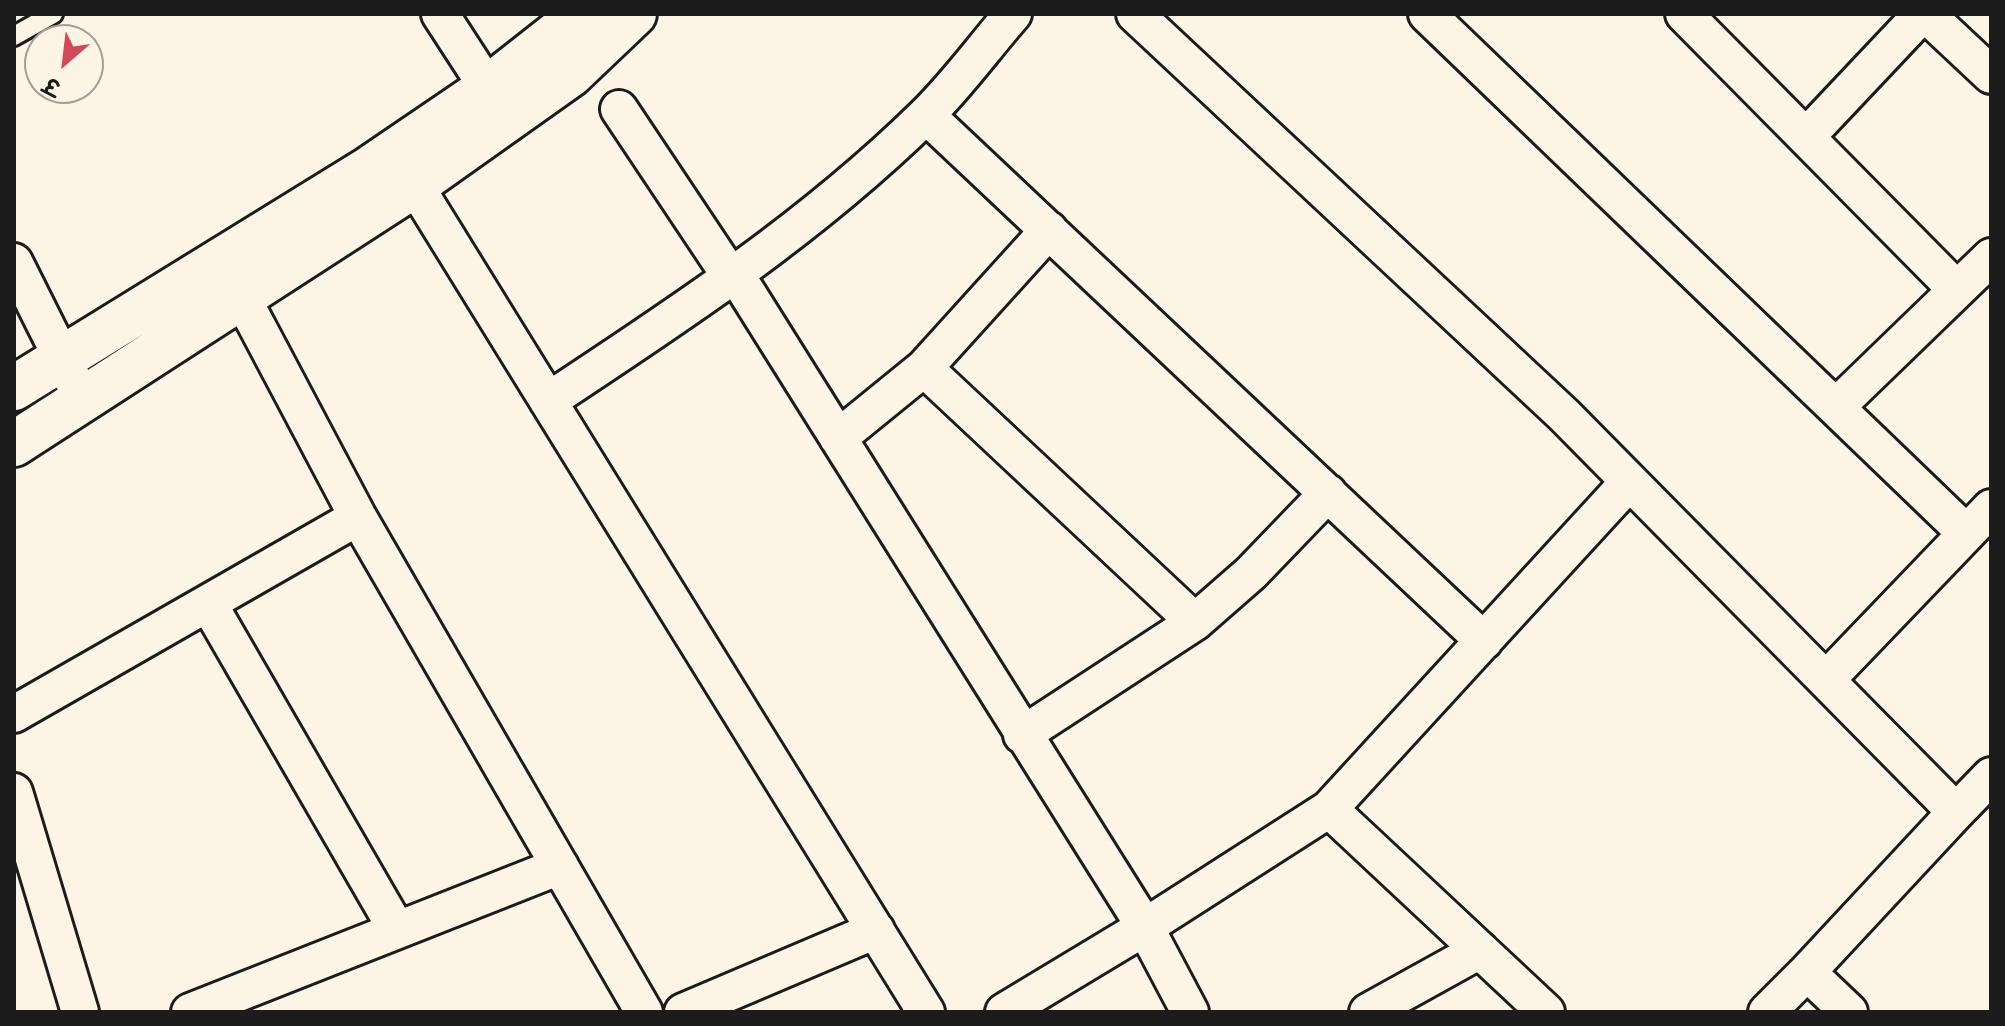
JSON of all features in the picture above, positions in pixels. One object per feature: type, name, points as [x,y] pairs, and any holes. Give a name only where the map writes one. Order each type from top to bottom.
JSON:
[{"type":"street","points":[[440,14],[488,88]]},
{"type":"street","points":[[14,444],[241,296],[405,168],[488,88],[582,14]]},
{"type":"street","points":[[14,388],[571,74],[634,14]]},
{"type":"street","points":[[548,401],[779,243],[926,115],[1013,14]]},
{"type":"street","points":[[1135,14],[1564,415],[1956,812]]},
{"type":"street","points":[[1427,14],[1836,407],[1979,520],[1826,680]]},
{"type":"street","points":[[1684,14],[1957,290]]},
{"type":"street","points":[[1806,137],[1924,14],[1991,75]]},
{"type":"street","points":[[619,109],[727,271],[736,275],[1145,927],[1190,1012]]},
{"type":"street","points":[[926,115],[1484,641]]},
{"type":"street","points":[[405,168],[926,1012]]},
{"type":"street","points":[[838,438],[924,368],[1049,230]]},
{"type":"street","points":[[1836,407],[1991,257]]},
{"type":"street","points":[[14,262],[66,359],[82,401]]},
{"type":"street","points":[[241,296],[358,517],[644,1012]]},
{"type":"street","points":[[924,368],[1195,622]]},
{"type":"street","points":[[1004,1012],[1145,927],[1329,809],[1629,482]]},
{"type":"street","points":[[1022,735],[1195,622],[1251,573],[1328,493]]},
{"type":"street","points":[[14,714],[358,517]]},
{"type":"street","points":[[208,603],[397,930]]},
{"type":"street","points":[[1767,1012],[1991,776]]},
{"type":"street","points":[[14,792],[80,1012]]},
{"type":"street","points":[[1329,809],[1546,1012]]},
{"type":"street","points":[[190,1012],[560,866]]},
{"type":"street","points":[[683,1012],[876,930]]},
{"type":"street","points":[[1368,1012],[1480,950]]},
{"type":"street","points":[[1807,972],[1849,1012]]},
{"type":"lane","points":[[14,36],[53,14]]}]
